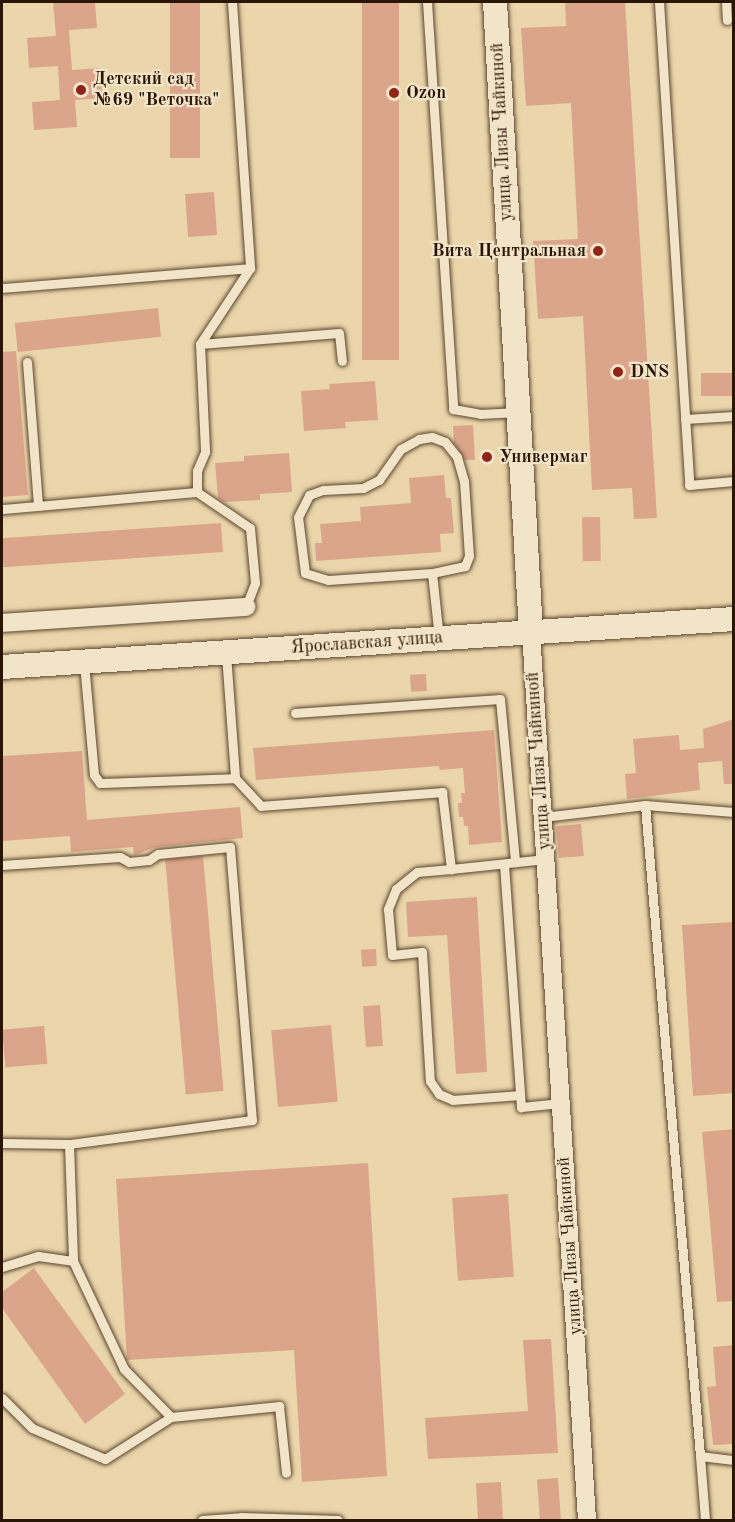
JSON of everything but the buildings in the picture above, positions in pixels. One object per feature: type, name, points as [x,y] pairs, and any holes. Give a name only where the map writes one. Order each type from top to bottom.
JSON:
[{"type":"main road","name":"улица Лизы Чайкиной","points":[[495,2],[531,632]]},
{"type":"main road","name":"Ярославская улица","points":[[2,667],[734,619]]},
{"type":"street","points":[[2,624],[246,607]]},
{"type":"street","name":"улица Лизы Чайкиной","points":[[531,632],[586,1521]]},
{"type":"lane","points":[[197,492],[196,471],[205,452],[200,344],[250,268],[232,2]]},
{"type":"lane","points":[[427,2],[453,409],[480,414],[518,412]]},
{"type":"lane","points":[[658,2],[689,485],[734,481]]},
{"type":"lane","points":[[726,2],[727,20]]},
{"type":"lane","points":[[2,288],[250,268]]},
{"type":"lane","points":[[200,344],[339,333],[342,362]]},
{"type":"lane","points":[[27,362],[38,506]]},
{"type":"lane","points":[[685,419],[734,416]]},
{"type":"lane","points":[[432,437],[445,442],[457,458],[464,481],[469,556],[465,566],[456,570],[432,573],[314,579],[305,573],[301,562],[298,517],[302,505],[309,495],[323,490],[363,488],[379,480],[401,449],[419,439],[432,437]]},
{"type":"lane","points":[[2,509],[197,492],[250,528],[255,583],[246,607]]},
{"type":"lane","points":[[432,573],[439,638]]},
{"type":"lane","points":[[226,652],[235,778],[261,806],[442,792],[451,869]]},
{"type":"lane","points":[[84,662],[94,775],[100,783],[235,778]]},
{"type":"lane","points":[[295,713],[500,699],[515,862]]},
{"type":"lane","points":[[543,817],[645,805],[734,812]]},
{"type":"lane","points":[[645,805],[705,1521]]},
{"type":"lane","points":[[2,865],[120,857],[129,862],[158,854],[230,847],[252,1120],[69,1144],[2,1143]]},
{"type":"lane","points":[[520,1095],[453,1100],[439,1094],[430,1082],[422,952],[392,955],[388,909],[396,889],[417,872],[545,859]]},
{"type":"lane","points":[[504,864],[521,1107],[561,1103]]},
{"type":"lane","points":[[69,1144],[73,1261],[124,1369],[171,1417]]},
{"type":"lane","points":[[2,1267],[38,1256],[73,1261]]},
{"type":"lane","points":[[2,1398],[32,1428],[105,1459],[171,1417],[279,1406],[286,1473]]},
{"type":"lane","points":[[700,1456],[734,1460]]},
{"type":"lane","points":[[202,1521],[241,1517],[338,1521]]},
{"type":"place","name":"Детский сад №69 \"Веточка\"","points":[[81,90]]},
{"type":"place","name":"Ozon","points":[[394,93]]},
{"type":"place","name":"Вита Центральная","points":[[598,251]]},
{"type":"place","name":"DNS","points":[[618,372]]},
{"type":"place","name":"Универмаг","points":[[487,457]]}]
